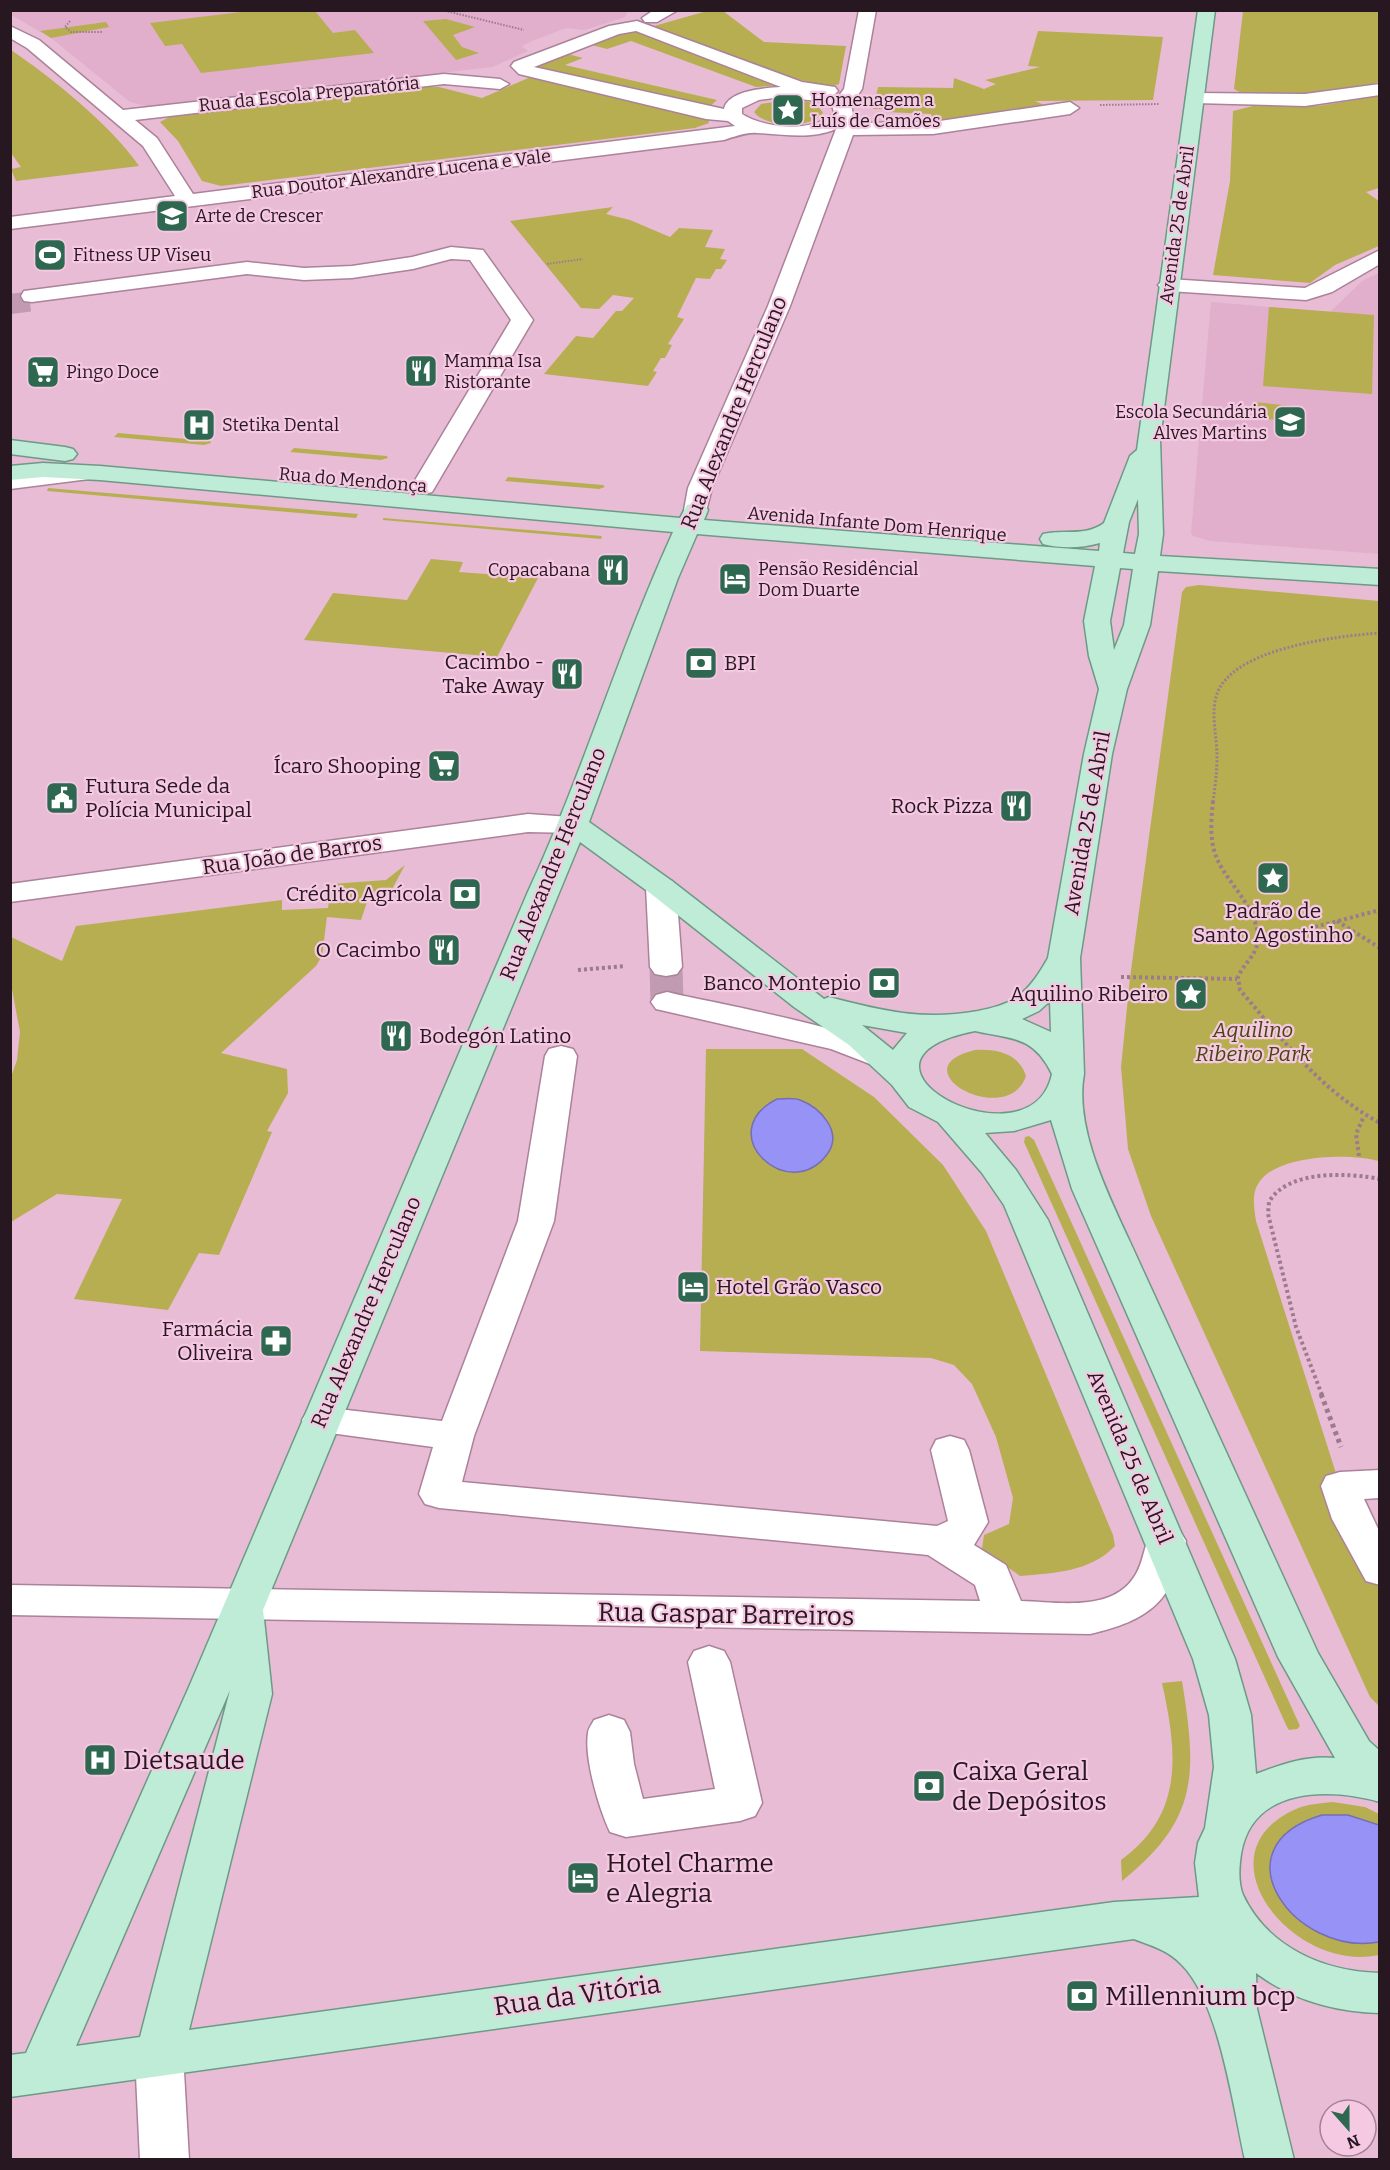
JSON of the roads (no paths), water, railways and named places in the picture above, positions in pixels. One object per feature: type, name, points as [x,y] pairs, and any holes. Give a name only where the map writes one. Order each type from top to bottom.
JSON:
[{"type":"main road","name":"Avenida 25 de Abril","points":[[1113,689],[1102,656],[1097,621],[1123,553],[1148,440],[1207,10]]},
{"type":"main road","name":"Avenida 25 de Abril","points":[[1148,440],[1123,553],[1137,625],[1113,689],[1098,754],[1064,958],[1068,1122],[1089,1189],[1299,1657],[1354,1753],[1380,1778]]},
{"type":"main road","name":"Rua do Mendonça","points":[[10,447],[423,487],[692,518]]},
{"type":"main road","points":[[10,473],[43,470],[100,473]]},
{"type":"main road","name":"Rua do Mendonça","points":[[100,473],[576,516],[692,518]]},
{"type":"main road","name":"Rua do Mendonça","points":[[576,516],[640,529],[662,544],[673,560]]},
{"type":"main road","name":"Avenida Infante Dom Henrique","points":[[692,518],[932,529],[1059,539],[1102,535],[1114,530],[1123,553],[858,540],[757,532],[692,518]]},
{"type":"main road","name":"Rua Alexandre Herculano","points":[[26,2074],[210,1687],[542,894],[574,824],[673,560],[692,518]]},
{"type":"main road","points":[[673,560],[718,539],[757,532]]},
{"type":"main road","points":[[1059,539],[1123,553],[1154,570],[1187,561],[1380,577]]},
{"type":"main road","points":[[1123,553],[1160,546],[1187,561]]},
{"type":"main road","points":[[574,824],[661,887],[805,1000],[860,1038],[894,1070]]},
{"type":"main road","name":"Avenida 25 de Abril","points":[[958,1025],[988,1023],[1012,1027],[1033,1034],[1057,1052],[1063,1059],[1066,1081],[1055,1102],[1040,1113],[1020,1119],[973,1121],[950,1116],[921,1100],[894,1070],[903,1063],[909,1049],[922,1036],[958,1025],[993,1018],[1021,1008],[1048,985],[1064,958]]},
{"type":"main road","points":[[805,1000],[861,1017],[921,1026],[958,1025]]},
{"type":"main road","name":"Avenida 25 de Abril","points":[[950,1116],[991,1160],[1017,1196],[1030,1220],[1214,1659],[1230,1714],[1236,1767],[1226,1825]]},
{"type":"main road","name":"Rua Alexandre Herculano","points":[[159,2054],[251,1694],[243,1606]]},
{"type":"main road","points":[[1380,1785],[1352,1777],[1313,1775],[1277,1783],[1246,1801],[1226,1825],[1216,1854],[1218,1886],[1230,1914],[1253,1946],[1284,1969],[1319,1985],[1358,1994],[1380,1993]]},
{"type":"main road","points":[[1230,1914],[1234,2009],[1270,2160]]},
{"type":"main road","name":"Rua da Vitória","points":[[26,2074],[1114,1921],[1230,1914]]},
{"type":"main road","name":"Rua da Vitória","points":[[1114,1921],[1153,1925],[1173,1933],[1194,1947],[1224,1985],[1245,2061]]},
{"type":"street","points":[[651,18],[670,10]]},
{"type":"street","name":"Rua Alexandre Herculano","points":[[692,518],[700,488],[779,306],[854,83],[868,10]]},
{"type":"street","points":[[843,118],[829,98],[637,26],[615,30],[520,66],[525,70],[695,110],[733,116],[755,127],[782,131],[812,130],[843,118],[933,128],[1070,108]]},
{"type":"street","points":[[10,31],[33,44],[158,151],[187,200]]},
{"type":"street","points":[[545,36],[575,44]]},
{"type":"street","name":"Rua da Escola Preparatória","points":[[119,116],[444,79],[500,84]]},
{"type":"street","points":[[733,116],[733,106],[757,95],[829,91],[854,83]]},
{"type":"street","points":[[1195,98],[1305,100],[1380,89]]},
{"type":"street","name":"Rua Doutor Alexandre Lucena e Vale","points":[[10,223],[724,134],[755,127]]},
{"type":"street","points":[[32,296],[247,268],[304,274],[352,272],[413,264],[451,253],[476,254],[522,320],[423,487]]},
{"type":"street","points":[[1169,285],[1306,294],[1319,291],[1356,267],[1380,256]]},
{"type":"street","name":"Rua do Mendonça","points":[[10,482],[100,473]]},
{"type":"street","name":"Rua João de Barros","points":[[10,893],[528,823],[574,824]]},
{"type":"street","points":[[661,887],[666,967]]},
{"type":"street","points":[[667,1002],[841,1042],[894,1070]]},
{"type":"street","points":[[561,1056],[536,1221],[455,1436],[439,1494],[937,1541],[959,1536],[968,1522],[950,1450]]},
{"type":"street","points":[[321,1420],[455,1436]]},
{"type":"street","points":[[1368,1485],[1340,1486],[1352,1519],[1380,1570]]},
{"type":"street","points":[[937,1541],[992,1576],[1006,1618]]},
{"type":"street","name":"Rua Gaspar Barreiros","points":[[10,1600],[243,1606],[1090,1618],[1117,1613],[1134,1602],[1152,1584],[1161,1566],[1166,1541]]},
{"type":"street","points":[[609,1731],[612,1764],[626,1819],[740,1803],[709,1662]]},
{"type":"street","points":[[159,2054],[165,2160]]},
{"type":"tunnel","points":[[10,304],[34,301]]},
{"type":"tunnel","points":[[666,967],[667,1002]]},
{"type":"place","name":"Homenagem a Luís de Camões","points":[[788,110]]},
{"type":"place","name":"Arte de Crescer","points":[[172,216]]},
{"type":"place","name":"Fitness UP Viseu","points":[[50,255]]},
{"type":"place","name":"Mamma Isa Ristorante","points":[[421,371]]},
{"type":"place","name":"Pingo Doce","points":[[43,372]]},
{"type":"place","name":"Escola Secundária Alves Martins","points":[[1290,422]]},
{"type":"place","name":"Stetika Dental","points":[[199,425]]},
{"type":"place","name":"Copacabana","points":[[613,570]]},
{"type":"place","name":"Pensão Residêncial Dom Duarte","points":[[735,579]]},
{"type":"place","name":"BPI","points":[[701,663]]},
{"type":"place","name":"Cacimbo - Take Away","points":[[567,674]]},
{"type":"place","name":"Ícaro Shooping","points":[[444,766]]},
{"type":"place","name":"Futura Sede da Polícia Municipal","points":[[62,798]]},
{"type":"place","name":"Rock Pizza","points":[[1016,806]]},
{"type":"place","name":"Padrão de Santo Agostinho","points":[[1273,878]]},
{"type":"place","name":"Crédito Agrícola","points":[[465,894]]},
{"type":"place","name":"O Cacimbo","points":[[444,950]]},
{"type":"place","name":"Banco Montepio","points":[[884,983]]},
{"type":"place","name":"Aquilino Ribeiro","points":[[1191,994]]},
{"type":"place","name":"Bodegón Latino","points":[[396,1036]]},
{"type":"place","name":"Hotel Grão Vasco","points":[[693,1287]]},
{"type":"place","name":"Farmácia Oliveira","points":[[276,1341]]},
{"type":"place","name":"Dietsaude","points":[[100,1760]]},
{"type":"place","name":"Caixa Geral de Depósitos","points":[[929,1786]]},
{"type":"place","name":"Hotel Charme e Alegria","points":[[583,1878]]},
{"type":"place","name":"Millennium bcp","points":[[1082,1996]]},
{"type":"park label","name":"Aquilino Ribeiro Park","points":[[1253,1042]]}]
